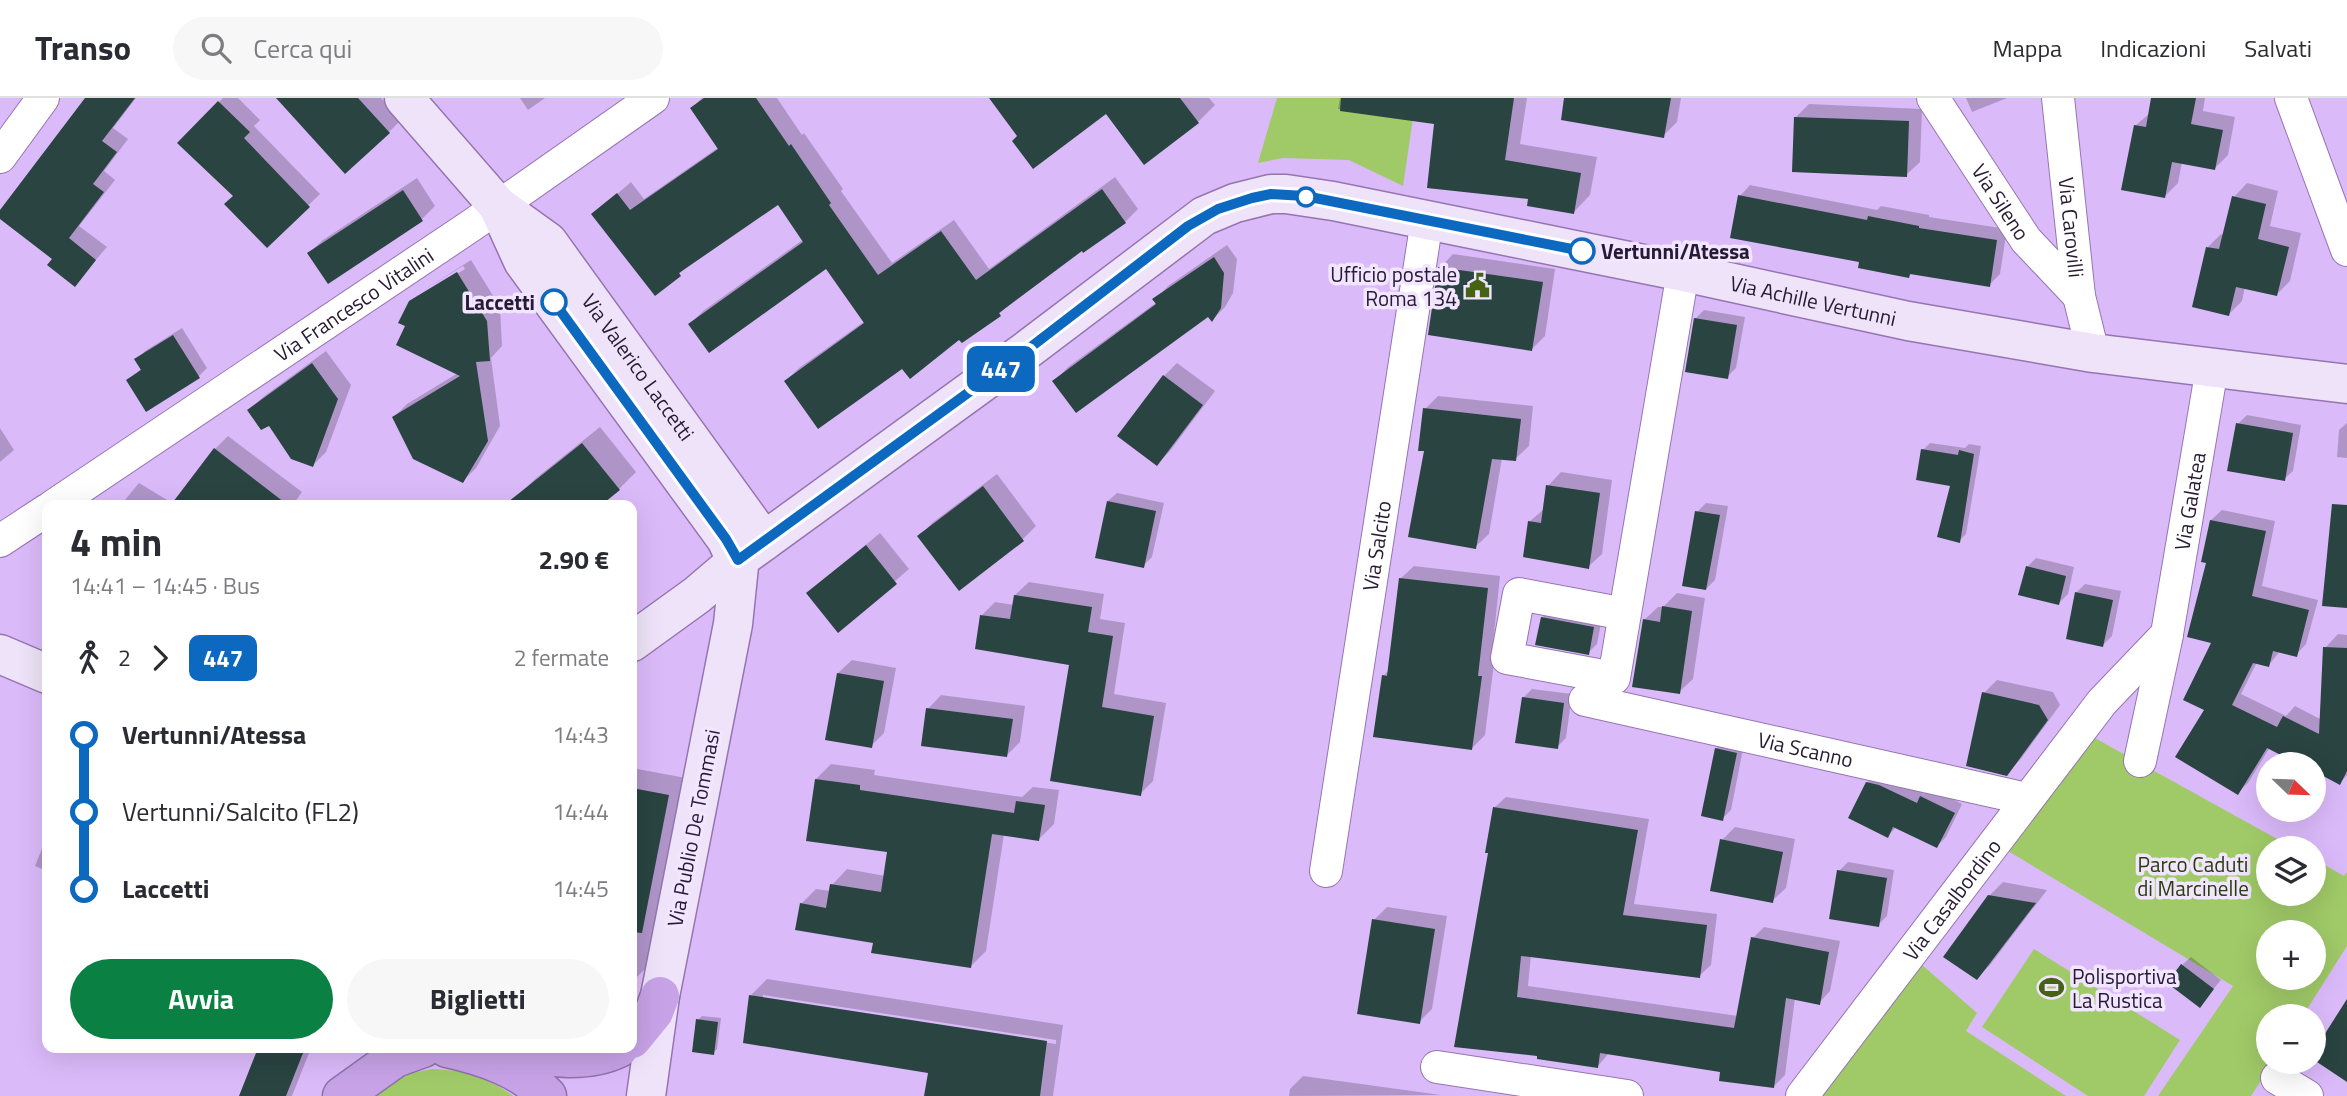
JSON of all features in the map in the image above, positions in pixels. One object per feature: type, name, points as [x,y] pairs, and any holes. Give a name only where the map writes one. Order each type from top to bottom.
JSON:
[{"type":"highway","points":[[637,1033],[654,1013],[660,996]]},
{"type":"highway","points":[[347,1093],[395,1058],[409,1053]]},
{"type":"highway","points":[[466,1053],[513,1070],[547,1096]]},
{"type":"highway","points":[[532,1053],[570,1058],[597,1057],[607,1053]]},
{"type":"street","points":[[0,157],[43,98]]},
{"type":"street","name":"Via Valerico Laccetti","points":[[404,98],[536,251],[751,550]]},
{"type":"street","name":"Via Francesco Vitalini","points":[[62,500],[498,206],[653,98]]},
{"type":"street","name":"Via Sileno","points":[[1933,98],[2026,240],[2079,296]]},
{"type":"street","name":"Via Carovilli","points":[[2058,98],[2079,296],[2093,354]]},
{"type":"street","points":[[2291,98],[2347,250]]},
{"type":"street","name":"Via Achille Vertunni","points":[[637,638],[697,595],[751,550],[1016,358],[1204,216],[1252,198],[1286,194],[1427,220],[1908,321],[2093,354],[2347,384]]},
{"type":"street","name":"Via Salcito","points":[[1326,872],[1427,220]]},
{"type":"street","points":[[1625,614],[1683,272]]},
{"type":"street","name":"Via Galatea","points":[[2140,761],[2167,634],[2212,368]]},
{"type":"street","points":[[0,541],[42,513]]},
{"type":"street","name":"Via Publio De Tommasi","points":[[646,1096],[660,996],[733,624],[738,582],[751,550]]},
{"type":"street","name":"Via Casalbordino","points":[[1802,1096],[2102,702],[2167,634]]},
{"type":"street","points":[[0,654],[42,672]]},
{"type":"street","name":"Via Scanno","points":[[1585,700],[2027,799]]},
{"type":"street","points":[[1437,1067],[1628,1096]]},
{"type":"street","points":[[2277,1078],[2307,1096]]},
{"type":"green space","points":[[1277,98],[1416,98],[1403,186],[1349,160],[1283,158],[1258,163]]},
{"type":"green space","name":"Parco Caduti di Marcinelle","points":[[2093,737],[2272,836],[2256,836],[2256,906],[2326,906],[2326,866],[2344,876],[2347,872],[2347,946],[2326,979],[2326,920],[2256,920],[2256,990],[2319,990],[2310,1004],[2256,1004],[2256,1074],[2265,1074],[2251,1096],[2158,1096],[2233,986],[2008,851]]},
{"type":"green space","name":"Polisportiva La Rustica","points":[[2034,949],[2180,1040],[2144,1096],[2088,1096],[1982,1027]]},
{"type":"green space","points":[[1921,964],[1977,1013],[1966,1031],[2066,1096],[1823,1096]]},
{"type":"green space","points":[[432,1069],[475,1076],[513,1096],[366,1096],[394,1077]]},
{"type":"building","points":[[85,98],[135,98],[102,141],[117,152],[93,184],[104,192],[69,238],[96,260],[75,287],[47,265],[52,259],[0,219],[0,210]]},
{"type":"building","points":[[276,98],[358,98],[390,133],[345,174]]},
{"type":"building","points":[[704,98],[756,98],[789,146],[791,144],[878,275],[941,231],[976,280],[1102,189],[1126,223],[1083,253],[1082,251],[999,313],[1001,316],[962,343],[959,340],[910,379],[902,369],[818,429],[784,381],[864,323],[826,269],[709,353],[688,324],[803,242],[778,205],[679,273],[681,276],[655,296],[591,214],[617,193],[630,210],[718,149],[690,108]]},
{"type":"building","points":[[989,98],[1180,98],[1199,123],[1144,165],[1106,114],[1033,169],[1012,141],[1017,136]]},
{"type":"building","points":[[1341,98],[1514,98],[1505,160],[1581,173],[1574,214],[1527,206],[1528,199],[1427,188],[1434,124],[1340,111]]},
{"type":"building","points":[[1564,98],[1671,98],[1664,138],[1561,120]]},
{"type":"building","points":[[2151,98],[2196,98],[2191,124],[2223,130],[2215,170],[2172,162],[2165,198],[2121,190],[2134,125],[2146,127]]},
{"type":"building","points":[[218,101],[250,132],[244,138],[310,207],[267,248],[224,204],[233,196],[177,143]]},
{"type":"building","points":[[1794,117],[1909,121],[1907,177],[1792,172]]},
{"type":"building","points":[[403,190],[423,221],[328,284],[307,253]]},
{"type":"building","points":[[1738,195],[1867,220],[1868,216],[1919,228],[1997,240],[1990,287],[1910,274],[1909,278],[1858,268],[1859,262],[1730,238]]},
{"type":"building","points":[[2232,196],[2266,204],[2258,239],[2289,247],[2277,296],[2236,287],[2229,316],[2192,307],[2206,247],[2219,249]]},
{"type":"building","points":[[1214,257],[1224,273],[1221,308],[1212,322],[1208,317],[1076,413],[1052,381],[1156,304],[1152,299]]},
{"type":"building","points":[[1438,267],[1543,282],[1532,351],[1428,335]]},
{"type":"building","points":[[457,272],[487,321],[490,361],[476,362],[488,441],[463,483],[413,459],[392,417],[460,376],[396,345],[405,326],[398,323],[409,301]]},
{"type":"building","points":[[1694,318],[1737,325],[1728,379],[1685,372]]},
{"type":"building","points":[[173,335],[200,378],[146,412],[126,380],[141,370],[134,359]]},
{"type":"building","points":[[312,363],[338,399],[313,467],[291,459],[269,426],[261,430],[247,410]]},
{"type":"building","points":[[1163,375],[1203,405],[1157,466],[1117,436]]},
{"type":"building","points":[[1423,408],[1521,419],[1516,461],[1492,459],[1476,549],[1408,537],[1424,451],[1418,451]]},
{"type":"building","points":[[2236,423],[2293,433],[2285,481],[2227,471]]},
{"type":"building","points":[[582,443],[620,490],[608,500],[511,500]]},
{"type":"building","points":[[214,448],[281,500],[175,500]]},
{"type":"building","points":[[1921,449],[1958,455],[1959,450],[1974,454],[1960,543],[1937,537],[1950,486],[1916,480]]},
{"type":"building","points":[[1546,485],[1600,493],[1589,569],[1523,557],[1528,521],[1541,523]]},
{"type":"building","points":[[983,486],[1024,541],[959,591],[917,536]]},
{"type":"building","points":[[1107,501],[1156,511],[1144,568],[1095,558]]},
{"type":"building","points":[[2332,504],[2347,505],[2347,608],[2322,606]]},
{"type":"building","points":[[1695,511],[1720,515],[1706,590],[1682,586]]},
{"type":"building","points":[[2210,520],[2266,531],[2252,596],[2309,610],[2297,657],[2273,651],[2269,667],[2253,663],[2232,705],[2277,727],[2283,716],[2319,734],[2323,647],[2347,648],[2347,771],[2340,785],[2326,777],[2326,752],[2275,752],[2267,748],[2265,752],[2256,752],[2256,766],[2238,795],[2175,757],[2204,710],[2183,700],[2211,643],[2187,637],[2206,563],[2201,562]]},
{"type":"building","points":[[866,545],[897,584],[838,633],[806,593]]},
{"type":"building","points":[[2026,566],[2066,576],[2059,605],[2018,595]]},
{"type":"building","points":[[1399,578],[1488,588],[1478,676],[1482,676],[1472,750],[1373,737],[1382,675],[1387,676]]},
{"type":"building","points":[[2075,592],[2113,600],[2103,647],[2066,639]]},
{"type":"building","points":[[1014,595],[1092,607],[1088,632],[1113,636],[1102,707],[1154,716],[1141,796],[1050,781],[1069,665],[975,649],[980,615],[1010,619]]},
{"type":"building","points":[[1662,606],[1692,611],[1680,694],[1632,687],[1643,619],[1660,622]]},
{"type":"building","points":[[1541,617],[1594,627],[1589,655],[1535,645]]},
{"type":"building","points":[[837,673],[884,681],[872,748],[825,740]]},
{"type":"building","points":[[1982,692],[2039,705],[2048,720],[2007,776],[1966,766]]},
{"type":"building","points":[[1522,697],[1564,703],[1558,749],[1515,743]]},
{"type":"building","points":[[926,708],[1013,719],[1007,757],[921,746]]},
{"type":"building","points":[[1715,748],[1737,753],[1723,821],[1701,816]]},
{"type":"building","points":[[815,779],[860,785],[860,790],[1014,813],[1016,801],[1045,805],[1039,841],[992,834],[971,968],[871,953],[873,943],[795,930],[800,903],[826,908],[830,884],[881,892],[887,852],[806,841]]},
{"type":"building","points":[[1866,782],[1879,785],[1917,803],[1920,796],[1955,813],[1937,848],[1893,827],[1888,838],[1848,818]]},
{"type":"building","points":[[637,789],[669,795],[642,933],[637,932]]},
{"type":"building","points":[[1493,807],[1638,830],[1623,915],[1707,925],[1700,978],[1521,956],[1517,997],[1734,1028],[1751,937],[1829,952],[1820,1005],[1786,998],[1774,1088],[1719,1081],[1720,1072],[1600,1053],[1598,1068],[1537,1059],[1537,1056],[1454,1047],[1488,853],[1485,853]]},
{"type":"building","points":[[1720,839],[1783,852],[1773,903],[1710,891]]},
{"type":"building","points":[[1837,870],[1887,878],[1879,927],[1829,919]]},
{"type":"building","points":[[1988,895],[2036,903],[1977,980],[1943,957]]},
{"type":"building","points":[[1372,919],[1435,929],[1420,1024],[1357,1014]]},
{"type":"building","points":[[2181,964],[2214,989],[2200,1008],[2167,983]]},
{"type":"building","points":[[749,995],[1047,1041],[1040,1096],[924,1096],[928,1073],[743,1043]]},
{"type":"building","points":[[2347,999],[2347,1082],[2326,1068],[2326,1032]]},
{"type":"building","points":[[696,1019],[718,1022],[714,1055],[692,1052]]},
{"type":"building","points":[[256,1053],[303,1053],[286,1096],[239,1096]]},
{"type":"bus line","name":"447","points":[[554,302],[726,539],[738,560],[1027,350],[1188,226],[1218,209],[1271,194],[1305,196],[1582,251]]},
{"type":"place","name":"Vertunni/Atessa","points":[[1582,251]]},
{"type":"place","name":"Ufficio postale Roma 134","points":[[1477,286]]},
{"type":"place","name":"Laccetti","points":[[554,302]]},
{"type":"place","name":"Polisportiva La Rustica","points":[[2052,988]]}]
